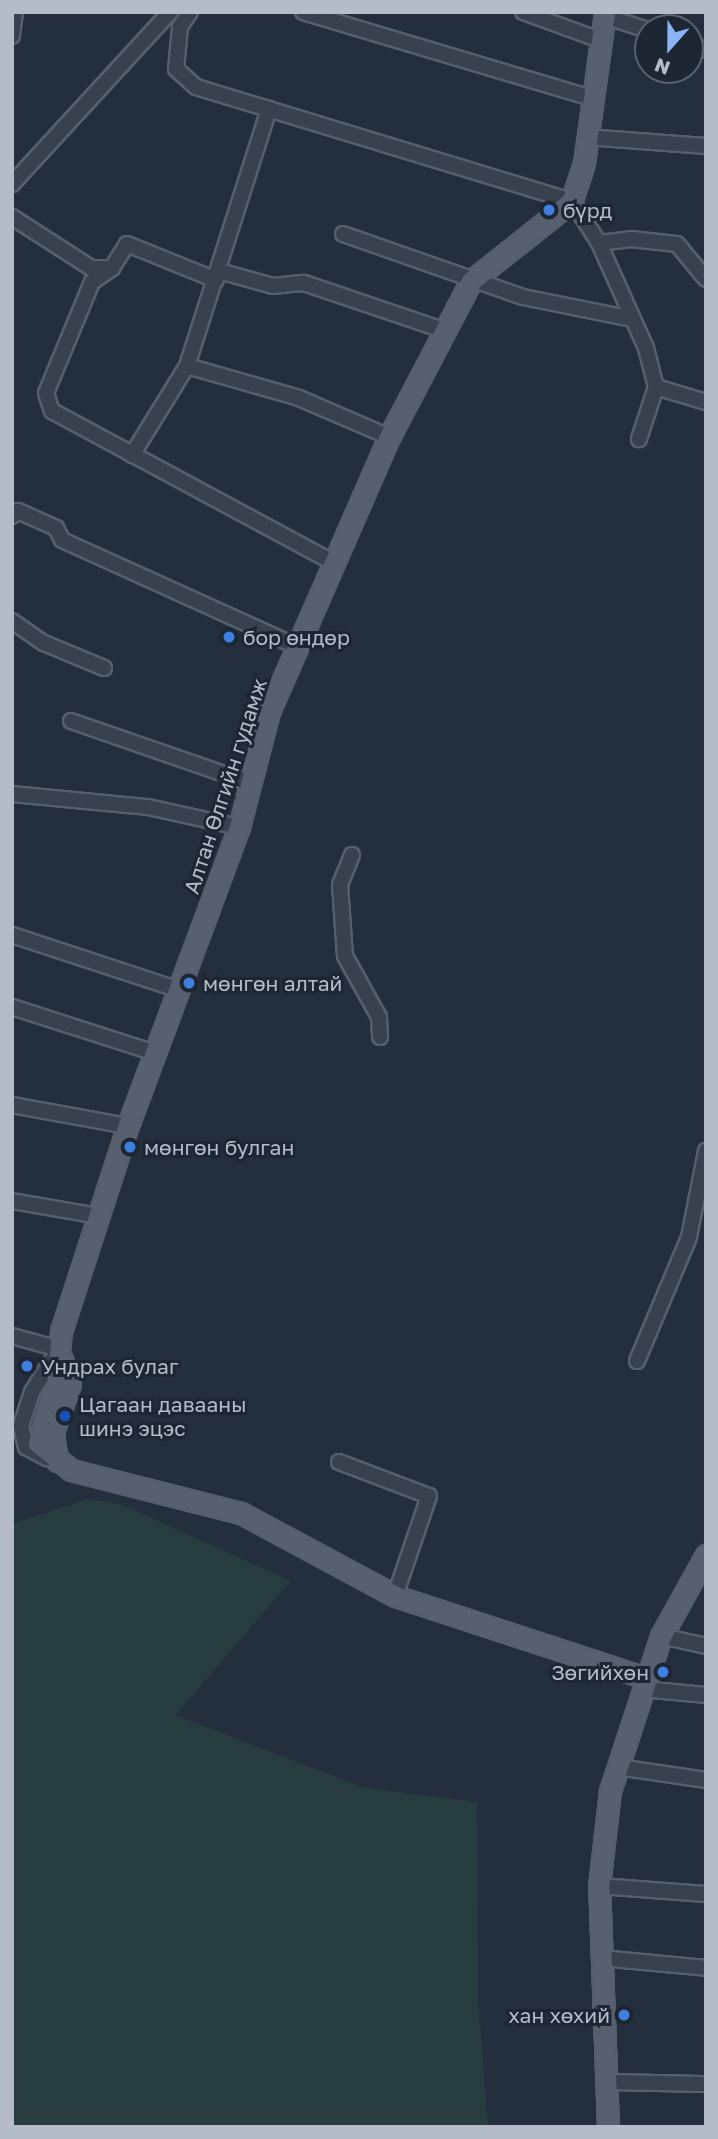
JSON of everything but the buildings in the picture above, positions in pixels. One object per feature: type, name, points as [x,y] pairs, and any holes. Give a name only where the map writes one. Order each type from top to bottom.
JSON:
[{"type":"main road","points":[[572,201],[586,137],[597,39],[604,14]]},
{"type":"main road","name":"Алтан Өлгийн гудамж","points":[[59,1349],[128,1126],[239,827],[247,782],[333,562],[389,437],[471,281],[572,201]]},
{"type":"main road","points":[[59,1349],[70,1384],[53,1432],[58,1463],[241,1513],[395,1596],[644,1683]]},
{"type":"main road","points":[[608,2127],[598,1886],[618,1767],[661,1636],[706,1555]]},
{"type":"street","points":[[12,36],[15,12]]},
{"type":"street","points":[[12,184],[170,12]]},
{"type":"street","points":[[190,12],[180,27],[176,69],[196,87],[572,201],[599,243],[632,319],[656,387],[639,439]]},
{"type":"street","points":[[303,12],[591,99]]},
{"type":"street","points":[[523,12],[597,39]]},
{"type":"street","points":[[604,14],[634,25]]},
{"type":"street","points":[[132,455],[187,366],[268,109]]},
{"type":"street","points":[[586,137],[706,146]]},
{"type":"street","points":[[12,217],[91,268],[112,268]]},
{"type":"street","points":[[343,234],[471,281],[632,319]]},
{"type":"street","points":[[599,243],[631,239],[677,244],[706,279]]},
{"type":"street","points":[[333,562],[132,455],[111,437],[52,411],[46,393],[92,282],[112,268],[127,244],[217,276],[273,286],[304,283],[443,330]]},
{"type":"street","points":[[187,366],[299,398],[389,437]]},
{"type":"street","points":[[656,387],[706,402]]},
{"type":"street","points":[[12,516],[18,511],[28,515],[56,528],[62,540],[298,647]]},
{"type":"street","points":[[12,621],[44,643],[104,668]]},
{"type":"street","points":[[71,721],[247,782]]},
{"type":"street","points":[[12,794],[148,807],[239,827]]},
{"type":"street","points":[[352,855],[340,885],[345,956],[379,1017],[380,1037]]},
{"type":"street","points":[[12,935],[179,990]]},
{"type":"street","points":[[12,1007],[155,1053]]},
{"type":"street","points":[[12,1105],[128,1126]]},
{"type":"street","points":[[637,1361],[689,1237],[706,1151]]},
{"type":"street","points":[[12,1201],[99,1216]]},
{"type":"street","points":[[12,1336],[59,1349],[32,1392],[20,1437],[26,1447],[58,1463]]},
{"type":"street","points":[[339,1462],[429,1496],[395,1596]]},
{"type":"street","points":[[661,1636],[706,1646]]},
{"type":"street","points":[[644,1683],[706,1695]]},
{"type":"street","points":[[618,1767],[706,1780]]},
{"type":"street","points":[[598,1886],[706,1894]]},
{"type":"street","points":[[601,1958],[706,1968]]},
{"type":"street","points":[[607,2082],[706,2084]]},
{"type":"green space","points":[[88,1499],[123,1505],[291,1581],[176,1715],[365,1788],[477,1802],[478,1998],[488,2127],[12,2127],[12,1524]]},
{"type":"place","name":"бүрд","points":[[549,210]]},
{"type":"place","name":"бор өндөр","points":[[229,637]]},
{"type":"place","name":"мөнгөн алтай","points":[[189,983]]},
{"type":"place","name":"мөнгөн булган","points":[[130,1147]]},
{"type":"place","name":"Ундрах булаг","points":[[27,1366]]},
{"type":"place","name":"Цагаан давааны шинэ эцэс","points":[[65,1416]]},
{"type":"place","name":"Зөгийхөн","points":[[663,1672]]},
{"type":"place","name":"хан хөхий","points":[[624,2015]]}]
